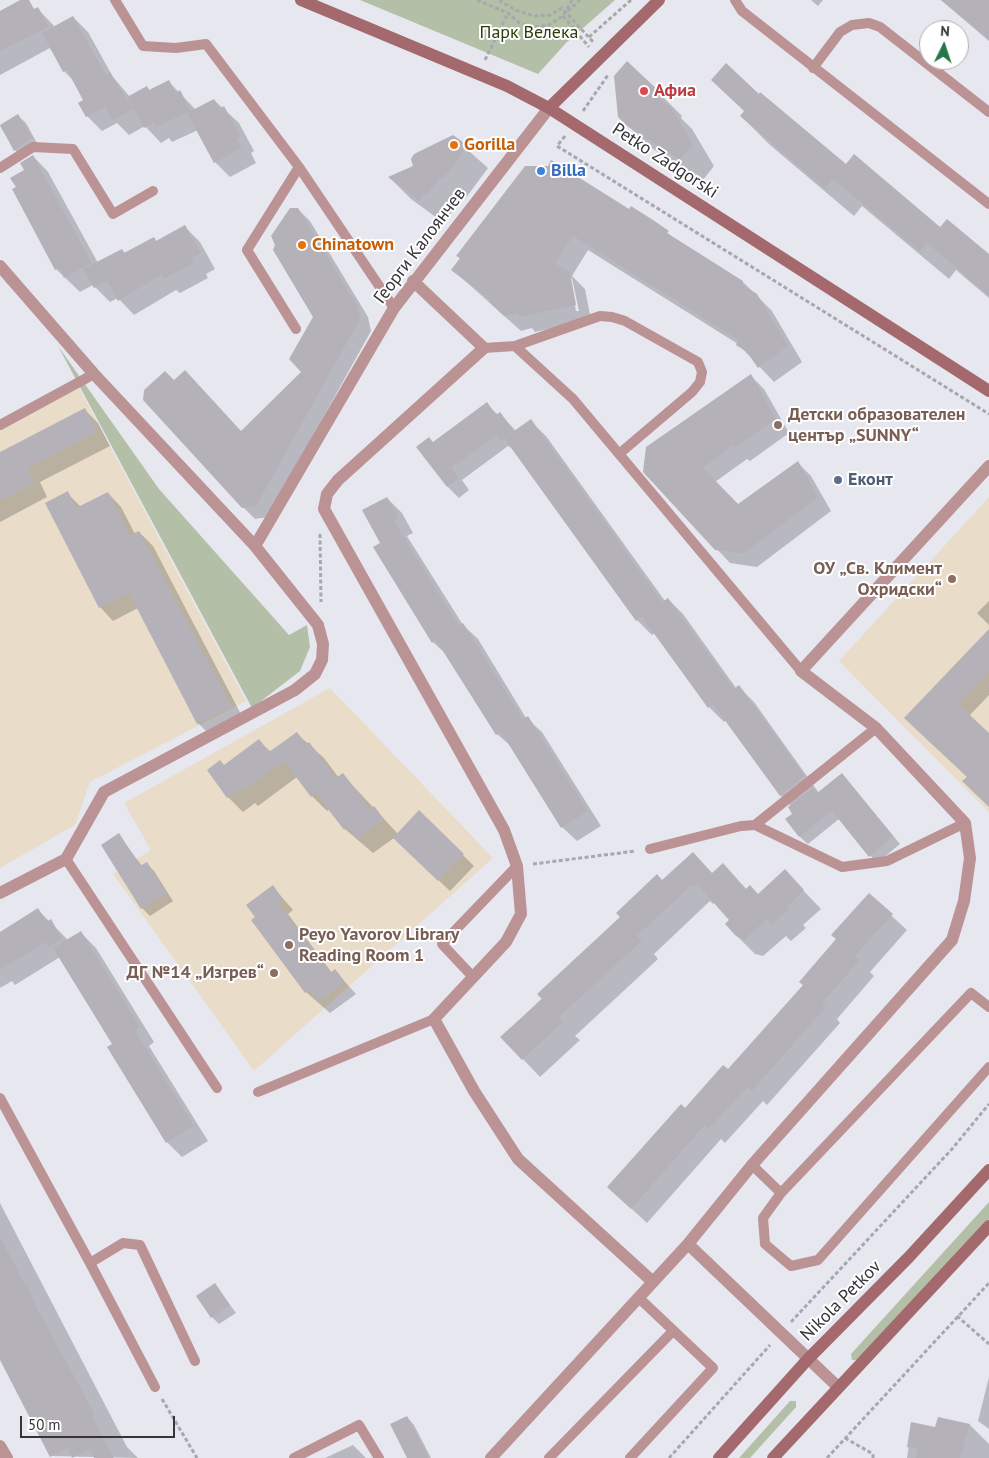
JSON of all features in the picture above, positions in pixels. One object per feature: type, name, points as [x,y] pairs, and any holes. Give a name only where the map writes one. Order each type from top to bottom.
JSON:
[{"type":"street","name":"Petko Zadgorski","points":[[301,0],[507,86],[549,108],[989,391]]},
{"type":"street","name":"Георги Калоянчев","points":[[255,546],[394,308],[413,281],[549,108],[659,0]]},
{"type":"street","points":[[0,266],[94,374],[255,546],[318,625],[323,644],[322,660],[315,674],[295,690],[104,792],[66,858],[0,894]]},
{"type":"street","points":[[413,281],[484,348],[338,480],[327,494],[324,509],[330,523],[504,830],[517,866],[521,914],[506,942],[434,1018],[474,1091],[518,1159],[653,1282]]},
{"type":"street","points":[[491,1458],[688,1244],[752,1165],[952,940],[964,901],[970,858],[965,823],[876,728],[801,671],[989,466]]},
{"type":"street","name":"Nikola Petkov","points":[[719,1458],[808,1359],[909,1257],[989,1170]]},
{"type":"street","points":[[773,1458],[989,1226]]},
{"type":"street","points":[[688,1244],[783,1332],[838,1387]]},
{"type":"street","points":[[0,1446],[7,1458]]},
{"type":"lane","points":[[115,0],[143,46],[176,48],[206,44],[299,167],[394,308]]},
{"type":"lane","points":[[735,0],[742,11],[989,204]]},
{"type":"lane","points":[[813,68],[840,32],[852,24],[869,23],[880,27],[989,112]]},
{"type":"lane","points":[[0,168],[33,147],[73,149],[114,214],[153,191]]},
{"type":"lane","points":[[296,329],[246,250],[299,167]]},
{"type":"lane","points":[[484,348],[515,346],[600,316],[625,321],[698,362],[702,372],[700,382],[692,392],[619,454]]},
{"type":"lane","points":[[515,346],[572,400],[801,671]]},
{"type":"lane","points":[[0,425],[94,374]]},
{"type":"lane","points":[[755,825],[876,728]]},
{"type":"lane","points":[[650,849],[741,826],[755,825],[842,867],[887,861],[965,823]]},
{"type":"lane","points":[[66,858],[216,1088]]},
{"type":"lane","points":[[473,977],[442,944],[517,866]]},
{"type":"lane","points":[[989,1007],[971,993],[781,1193],[763,1218],[765,1244],[791,1266],[818,1260],[989,1067]]},
{"type":"lane","points":[[258,1092],[434,1018]]},
{"type":"lane","points":[[0,1098],[155,1387]]},
{"type":"lane","points":[[752,1165],[781,1193]]},
{"type":"lane","points":[[90,1263],[123,1243],[140,1245],[195,1361]]},
{"type":"lane","points":[[630,1458],[713,1368],[672,1332],[639,1298]]},
{"type":"lane","points":[[549,1458],[672,1332]]},
{"type":"lane","points":[[294,1458],[359,1425],[379,1458]]},
{"type":"path","points":[[477,0],[508,12]]},
{"type":"path","points":[[502,0],[508,12],[518,22],[529,27],[547,26],[580,0]]},
{"type":"path","points":[[562,16],[572,0]]},
{"type":"path","points":[[589,37],[631,0]]},
{"type":"path","points":[[479,74],[508,12]]},
{"type":"path","points":[[562,16],[598,58]]},
{"type":"path","points":[[318,625],[321,599],[318,535],[330,523]]},
{"type":"path","points":[[517,866],[650,849]]},
{"type":"path","points":[[669,1458],[952,1149],[989,1104]]},
{"type":"path","points":[[827,1458],[989,1283]]},
{"type":"path","points":[[957,1316],[989,1344]]},
{"type":"path","points":[[155,1387],[197,1458]]},
{"type":"path","points":[[844,1438],[873,1454],[873,1458]]},
{"type":"shaded area","points":[[79,388],[246,701],[90,782],[75,825],[0,868],[0,429]]},
{"type":"shaded area","name":"ОУ „Св. Климент Охридски“","points":[[989,497],[989,812],[839,661]]},
{"type":"shaded area","name":"ДГ №14 „Изгрев“","points":[[330,688],[493,858],[254,1071],[113,874],[151,850],[124,803]]},
{"type":"green space","name":"Парк Велека","points":[[360,0],[615,0],[566,43],[538,74]]},
{"type":"green space","points":[[58,346],[159,489],[289,635],[307,625],[310,647],[300,671],[252,708]]},
{"type":"green space","points":[[989,1202],[989,1219],[858,1360],[852,1360],[851,1354]]},
{"type":"green space","points":[[790,1401],[796,1401],[796,1407],[750,1458],[739,1458]]},
{"type":"building","points":[[20,0],[29,0],[34,9],[38,7],[49,27],[0,51],[0,11]]},
{"type":"building","points":[[941,0],[989,0],[989,40],[969,23],[969,20],[965,20]]},
{"type":"building","points":[[73,16],[106,75],[110,72],[133,109],[113,121],[105,107],[86,117],[78,103],[83,100],[67,70],[63,72],[42,33]]},
{"type":"building","points":[[627,61],[661,93],[658,98],[670,106],[693,144],[680,160],[627,126],[618,117],[614,76]]},
{"type":"building","points":[[726,63],[759,94],[760,92],[846,164],[854,154],[940,227],[947,219],[989,254],[989,296],[927,243],[920,252],[833,179],[825,189],[740,116],[744,111],[711,80]]},
{"type":"building","points":[[169,80],[176,93],[180,90],[191,111],[156,127],[154,123],[144,128],[127,97],[147,86],[149,90]]},
{"type":"building","points":[[214,99],[220,109],[224,106],[240,136],[236,138],[242,148],[214,163],[187,113]]},
{"type":"building","points":[[18,114],[32,137],[14,151],[0,125]]},
{"type":"building","points":[[453,135],[467,145],[451,170],[443,178],[440,177],[427,195],[423,193],[419,201],[388,177],[413,166],[411,159],[414,154]]},
{"type":"building","points":[[33,155],[92,263],[64,278],[59,268],[55,270],[12,189],[16,187],[10,178],[24,170],[20,163]]},
{"type":"building","points":[[551,160],[629,209],[631,206],[669,231],[667,233],[743,281],[742,284],[757,294],[788,346],[758,368],[747,352],[736,345],[738,340],[573,236],[555,263],[570,272],[576,305],[519,317],[518,313],[504,316],[489,302],[490,300],[451,270],[460,258],[456,256],[525,166],[548,166]]},
{"type":"building","points":[[290,208],[298,208],[357,305],[360,319],[256,506],[242,508],[143,400],[144,390],[165,371],[174,380],[185,370],[241,431],[301,372],[289,359],[313,317],[273,250],[275,245],[271,236]]},
{"type":"building","points":[[185,225],[201,253],[192,259],[194,263],[164,279],[161,275],[118,301],[107,281],[94,288],[83,269],[122,249],[124,253],[154,237],[156,241]]},
{"type":"building","points":[[751,374],[776,419],[735,448],[734,445],[703,468],[738,504],[798,461],[818,497],[743,554],[715,550],[643,472],[646,447]]},
{"type":"building","points":[[487,402],[496,415],[500,412],[514,431],[501,441],[497,435],[451,468],[459,478],[447,487],[416,447],[429,437],[433,442]]},
{"type":"building","points":[[85,408],[97,432],[27,468],[35,483],[0,501],[0,452]]},
{"type":"building","points":[[531,419],[662,602],[668,598],[734,689],[739,685],[805,776],[780,796],[713,704],[708,708],[642,617],[636,621],[504,438]]},
{"type":"building","points":[[68,491],[76,508],[108,492],[130,535],[139,531],[232,707],[197,724],[129,593],[99,608],[45,503]]},
{"type":"building","points":[[387,497],[399,518],[394,521],[459,626],[463,623],[523,719],[528,716],[588,811],[561,828],[501,732],[496,735],[436,640],[432,643],[373,547],[380,543],[362,510]]},
{"type":"building","points":[[989,629],[989,672],[958,704],[989,733],[989,807],[962,781],[967,777],[904,718]]},
{"type":"building","points":[[297,732],[306,744],[309,742],[336,778],[343,773],[370,809],[374,806],[384,819],[357,839],[347,827],[344,830],[316,793],[311,797],[284,761],[242,792],[240,788],[227,798],[207,770],[220,760],[224,765],[259,739],[269,752]]},
{"type":"building","points":[[842,773],[893,836],[869,857],[832,811],[799,837],[785,819],[792,814],[788,807],[813,788],[817,793]]},
{"type":"building","points":[[419,810],[464,854],[438,881],[393,838]]},
{"type":"building","points":[[119,833],[140,866],[147,862],[167,893],[141,909],[101,845]]},
{"type":"building","points":[[693,852],[712,873],[723,863],[746,889],[750,885],[758,894],[785,869],[804,890],[787,907],[789,909],[772,925],[767,919],[745,940],[736,936],[725,924],[729,920],[697,884],[694,887],[692,885],[637,936],[642,941],[559,1017],[563,1022],[522,1060],[500,1037],[542,999],[537,994],[620,917],[616,913],[657,874],[662,880]]},
{"type":"building","name":"Peyo Yavorov Library Reading Room 1","points":[[273,885],[282,898],[277,902],[330,973],[335,969],[345,982],[318,1002],[309,990],[305,993],[251,920],[255,917],[246,905]]},
{"type":"building","points":[[869,893],[893,914],[855,956],[860,960],[822,1003],[826,1007],[752,1091],[747,1087],[709,1129],[705,1125],[631,1209],[607,1187],[681,1104],[685,1108],[723,1065],[728,1069],[803,985],[799,982],[836,939],[831,935]]},
{"type":"building","points":[[38,908],[47,922],[51,919],[62,939],[49,947],[46,942],[0,970],[0,932]]},
{"type":"building","points":[[81,931],[140,1027],[135,1030],[194,1126],[166,1143],[107,1047],[112,1044],[53,948]]},
{"type":"building","points":[[0,1237],[26,1286],[28,1285],[35,1304],[95,1415],[92,1416],[114,1458],[94,1458],[90,1449],[72,1458],[68,1448],[50,1457],[0,1360]]},
{"type":"building","points":[[215,1283],[230,1305],[211,1318],[196,1296]]},
{"type":"building","points":[[407,1416],[429,1458],[407,1458],[390,1424]]},
{"type":"building","points":[[938,1417],[970,1424],[960,1458],[916,1458],[918,1449],[907,1447],[911,1422],[935,1427]]},
{"type":"place","name":"Афиа","points":[[644,91]]},
{"type":"place","name":"Gorilla","points":[[454,145]]},
{"type":"place","name":"Billa","points":[[541,171]]},
{"type":"place","name":"Chinatown","points":[[302,245]]},
{"type":"place","name":"Детски образователен център „SUNNY“","points":[[778,425]]},
{"type":"place","name":"Еконт","points":[[838,480]]},
{"type":"place","name":"ОУ „Св. Климент Охридски“","points":[[952,579]]},
{"type":"place","name":"Peyo Yavorov Library Reading Room 1","points":[[289,945]]},
{"type":"place","name":"ДГ №14 „Изгрев“","points":[[274,973]]}]
